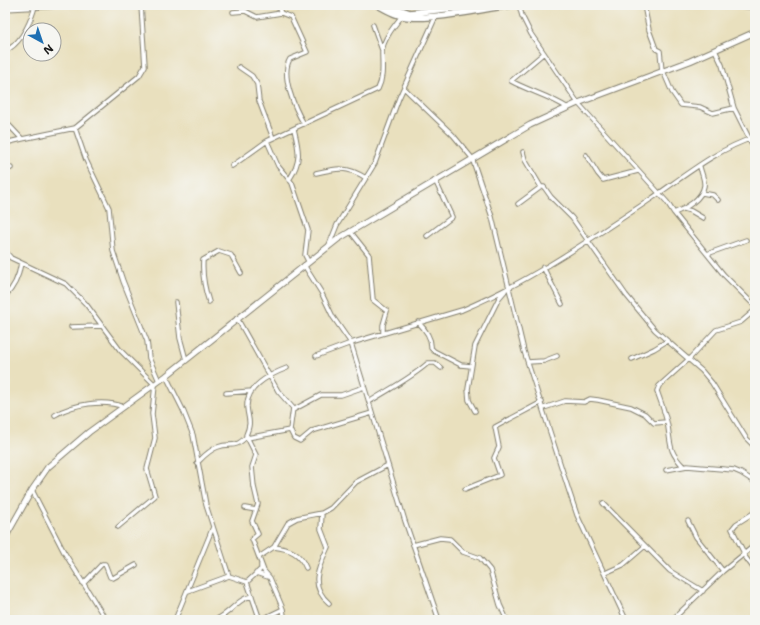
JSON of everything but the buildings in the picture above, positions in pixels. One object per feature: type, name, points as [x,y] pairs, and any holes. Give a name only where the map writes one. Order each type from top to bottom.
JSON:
[{"type":"main road","points":[[378,5],[402,16],[410,17],[511,5]]},
{"type":"main road","points":[[387,5],[410,13],[438,13],[479,5]]},
{"type":"main road","points":[[742,5],[755,6]]},
{"type":"main road","points":[[5,538],[32,490],[48,467],[88,432],[126,407],[166,376],[329,245],[435,180],[530,125],[578,103],[663,71],[755,32]]},
{"type":"street","points":[[5,9],[34,6],[77,5]]},
{"type":"street","points":[[5,143],[75,128],[142,73],[145,66],[145,51],[141,5]]},
{"type":"street","points":[[277,5],[281,13]]},
{"type":"street","points":[[519,5],[528,28],[578,103],[638,172],[667,202],[674,213],[724,275],[755,306]]},
{"type":"street","points":[[644,5],[649,30],[656,50],[660,52],[663,71],[672,92],[681,105],[700,107],[713,113],[734,108]]},
{"type":"street","points":[[5,51],[14,46],[30,22],[34,6]]},
{"type":"street","points":[[233,12],[245,8],[257,17],[281,13],[291,17],[307,52],[290,59],[286,69],[294,108],[304,124]]},
{"type":"street","points":[[329,245],[337,225],[366,178],[386,137],[404,88],[438,13]]},
{"type":"street","points":[[382,50],[391,30],[402,16]]},
{"type":"street","points":[[232,166],[267,141],[378,89],[384,67],[382,50],[373,25]]},
{"type":"street","points":[[715,50],[722,65],[734,108],[755,150]]},
{"type":"street","points":[[544,54],[511,81],[532,92],[552,99],[568,108]]},
{"type":"street","points":[[239,67],[252,76],[257,84],[259,101],[273,138]]},
{"type":"street","points":[[404,88],[453,135],[472,158],[492,217],[508,289],[528,362],[544,408],[577,515],[626,620]]},
{"type":"street","points":[[5,121],[22,139]]},
{"type":"street","points":[[75,128],[86,160],[109,208],[113,251],[123,281],[147,341],[149,358],[159,381]]},
{"type":"street","points":[[289,180],[298,163],[298,144],[294,129]]},
{"type":"street","points":[[316,356],[351,343],[462,310],[508,289],[589,239],[720,153],[755,137]]},
{"type":"street","points":[[267,141],[278,166],[292,183],[308,230],[305,255],[306,263],[333,317],[351,343],[413,545],[439,620]]},
{"type":"street","points":[[523,152],[527,165],[540,187],[544,187],[551,197],[572,218],[589,239],[626,295],[655,330],[689,359],[712,383],[746,438],[755,447]]},
{"type":"street","points":[[586,155],[598,174],[604,180],[638,172]]},
{"type":"street","points":[[674,213],[690,205],[702,193],[705,185],[700,167]]},
{"type":"street","points":[[5,169],[11,168]]},
{"type":"street","points":[[316,173],[336,168],[350,169],[366,178]]},
{"type":"street","points":[[427,236],[452,217],[435,180]]},
{"type":"street","points":[[518,204],[540,187]]},
{"type":"street","points":[[702,193],[713,195],[718,200]]},
{"type":"street","points":[[690,205],[691,211]]},
{"type":"street","points":[[684,209],[703,218]]},
{"type":"street","points":[[350,231],[369,255],[373,300],[386,311],[382,325],[383,333]]},
{"type":"street","points":[[707,254],[746,240]]},
{"type":"street","points":[[5,251],[11,258],[66,284],[86,304],[120,350],[154,385],[152,414],[155,438],[147,469],[155,496],[118,527]]},
{"type":"street","points":[[209,302],[204,288],[202,273],[204,260],[218,252],[231,255],[241,273]]},
{"type":"street","points":[[5,296],[10,292],[19,276],[21,263]]},
{"type":"street","points":[[543,267],[562,304]]},
{"type":"street","points":[[475,411],[469,400],[468,394],[471,366],[478,340],[499,298],[508,289]]},
{"type":"street","points":[[176,302],[180,338],[186,360]]},
{"type":"street","points":[[683,466],[674,456],[670,447],[666,422],[657,391],[659,386],[689,359],[716,330],[741,322],[755,310]]},
{"type":"street","points":[[237,318],[278,391],[293,410],[290,430],[294,438],[300,441],[312,431],[372,413]]},
{"type":"street","points":[[418,322],[427,331],[432,344],[431,348],[434,351],[461,365],[471,366]]},
{"type":"street","points":[[70,327],[102,326]]},
{"type":"street","points":[[632,359],[654,349],[667,340]]},
{"type":"street","points":[[528,362],[544,361],[557,356]]},
{"type":"street","points":[[369,402],[387,390],[407,380],[428,363],[435,363],[441,368]]},
{"type":"street","points":[[281,620],[284,616],[283,609],[270,578],[264,571],[252,539],[258,534],[252,521],[258,498],[254,487],[252,467],[256,455],[247,437],[251,420],[247,404],[252,392],[270,375],[288,368]]},
{"type":"street","points":[[166,376],[193,435],[206,505],[230,576]]},
{"type":"street","points":[[293,410],[321,395],[340,395],[364,387]]},
{"type":"street","points":[[226,393],[252,392]]},
{"type":"street","points":[[544,408],[565,401],[584,402],[590,399],[631,407],[645,414],[654,423],[666,422]]},
{"type":"street","points":[[55,415],[68,409],[101,402],[126,407]]},
{"type":"street","points":[[465,489],[500,475],[494,458],[499,447],[495,427],[542,402]]},
{"type":"street","points":[[197,463],[212,450],[222,446],[239,444],[247,437],[290,430]]},
{"type":"street","points":[[260,559],[274,547],[288,523],[297,518],[322,513],[331,508],[356,482],[388,465]]},
{"type":"street","points":[[666,470],[683,466],[734,470],[755,482]]},
{"type":"street","points":[[32,490],[83,584],[106,620]]},
{"type":"street","points":[[603,503],[670,571],[703,591]]},
{"type":"street","points":[[245,508],[256,510]]},
{"type":"street","points":[[755,512],[736,524],[732,529],[743,553],[755,570]]},
{"type":"street","points":[[322,513],[321,529],[328,547],[320,563],[316,584],[320,596],[329,603]]},
{"type":"street","points":[[688,522],[696,536],[723,571]]},
{"type":"street","points":[[175,620],[213,527]]},
{"type":"street","points":[[413,545],[440,538],[450,539],[463,552],[480,558],[490,570],[500,605],[507,620]]},
{"type":"street","points":[[672,620],[723,571],[755,544]]},
{"type":"street","points":[[605,573],[623,565],[645,546]]},
{"type":"street","points":[[274,547],[292,550],[302,560],[306,568]]},
{"type":"street","points":[[247,582],[261,569],[260,559]]},
{"type":"street","points":[[83,584],[102,564],[105,564],[110,577],[113,578],[136,565]]},
{"type":"street","points":[[256,573],[270,578]]},
{"type":"street","points":[[188,591],[230,576],[247,582]]},
{"type":"street","points":[[247,582],[260,620],[283,609]]},
{"type":"street","points":[[217,619],[228,614],[245,598],[252,596]]}]
